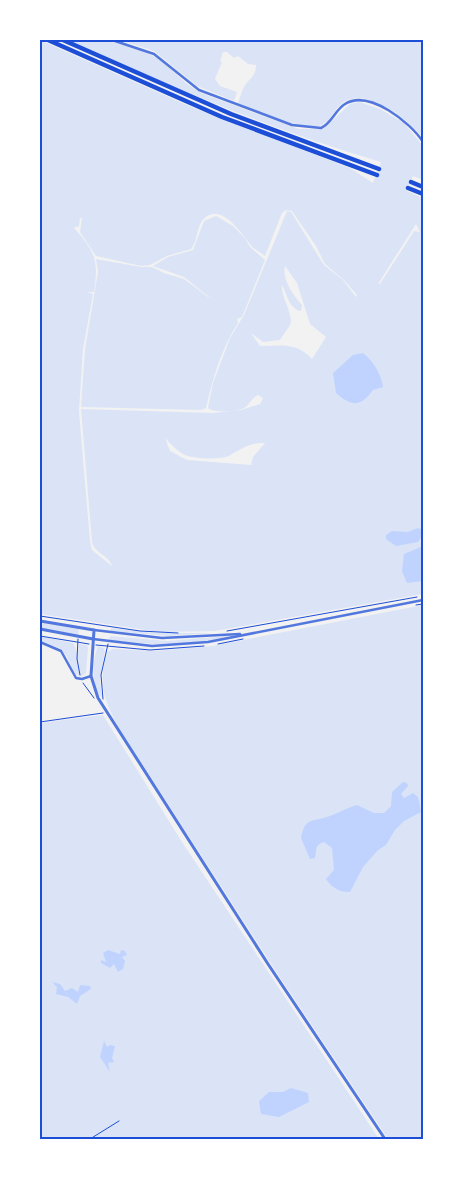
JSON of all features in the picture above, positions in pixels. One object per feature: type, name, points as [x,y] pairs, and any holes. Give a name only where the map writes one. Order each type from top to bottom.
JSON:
[{"type":"highway","points":[[48,40],[188,103],[377,175]]},
{"type":"highway","points":[[63,40],[231,114],[379,169]]},
{"type":"highway","points":[[411,182],[423,187]]},
{"type":"highway","points":[[408,188],[423,194]]},
{"type":"street","points":[[112,40],[158,56],[199,90],[292,125],[321,128],[327,125],[343,105],[354,100],[375,104],[399,117],[412,128],[423,142]]},
{"type":"street","points":[[40,629],[94,639],[152,646],[208,642],[423,600]]},
{"type":"street","points":[[40,621],[162,638],[244,634]]},
{"type":"street","points":[[94,630],[90,676],[94,690],[106,712],[268,964],[385,1139]]},
{"type":"street","points":[[40,642],[61,651],[76,678],[82,679],[90,676]]},
{"type":"path","points":[[227,631],[423,596]]},
{"type":"path","points":[[40,616],[140,631],[185,633]]},
{"type":"path","points":[[40,636],[107,647],[100,675],[104,702]]},
{"type":"path","points":[[40,722],[106,712]]},
{"type":"path","points":[[90,1139],[119,1122]]},
{"type":"shaded area","points":[[40,40],[189,106],[350,168],[373,183],[381,162],[341,150],[223,107],[69,40],[106,40],[143,51],[161,60],[187,84],[201,93],[299,129],[323,129],[350,104],[359,102],[380,109],[404,123],[423,146],[423,180],[413,176],[407,191],[423,198],[423,594],[215,631],[159,632],[40,614]],"holes":[[[286,210],[292,211],[316,246],[325,264],[345,281],[357,295],[356,297],[343,280],[324,265],[291,212],[287,211],[244,315],[230,338],[213,383],[208,408],[219,411],[240,409],[246,407],[258,395],[263,398],[260,404],[241,410],[213,413],[81,409],[92,542],[112,566],[92,550],[90,541],[79,411],[83,349],[93,294],[87,292],[94,292],[96,272],[91,250],[74,228],[79,226],[80,218],[82,218],[80,232],[96,256],[141,266],[150,265],[167,256],[191,249],[202,221],[209,215],[215,214],[229,220],[253,247],[265,256],[282,213]],[[416,224],[420,232],[414,231],[380,284],[378,284]],[[285,266],[297,283],[310,324],[326,337],[312,359],[294,347],[260,346],[251,333],[263,342],[280,340],[289,327],[291,318],[283,295],[282,285],[291,304],[301,311],[302,305],[289,287],[284,271]],[[165,438],[176,449],[187,456],[206,458],[229,456],[250,445],[265,443],[253,457],[251,465],[187,460],[170,451]]]},
{"type":"shaded area","points":[[119,40],[423,40],[423,138],[398,115],[376,102],[364,99],[344,102],[327,122],[319,126],[301,126],[290,123],[238,103],[244,87],[255,72],[256,65],[248,64],[238,56],[234,58],[227,52],[223,52],[220,61],[222,62],[215,79],[220,86],[237,92],[234,101],[197,86],[154,51]]},
{"type":"shaded area","points":[[216,216],[233,226],[245,238],[250,247],[265,260],[242,317],[237,319],[238,323],[222,353],[206,408],[201,410],[81,407],[85,349],[98,272],[96,259],[141,267],[152,267],[184,279],[208,297],[217,300],[209,297],[184,277],[153,266],[168,257],[193,250],[204,221]]},
{"type":"shaded area","points":[[423,605],[423,1139],[388,1139],[275,970],[119,728],[106,699],[103,674],[107,652],[113,649],[155,651],[212,646]]},
{"type":"shaded area","points":[[40,623],[79,629],[78,635],[40,628]]},
{"type":"shaded area","points":[[111,628],[155,633],[214,633],[169,636],[111,631]]},
{"type":"shaded area","points":[[40,636],[73,643],[76,650],[80,677],[74,672],[61,649],[40,640]]},
{"type":"shaded area","points":[[110,636],[167,641],[229,636],[185,644],[169,644],[109,640]]},
{"type":"shaded area","points":[[79,644],[87,645],[88,648],[86,673],[81,677],[77,660]]},
{"type":"shaded area","points":[[98,646],[104,648],[105,651],[100,679],[102,698],[98,693],[94,680],[95,658]]},
{"type":"shaded area","points":[[103,715],[182,842],[379,1139],[40,1139],[40,723]]},
{"type":"water","points":[[363,353],[376,368],[383,387],[373,390],[364,400],[352,403],[336,393],[333,373],[353,355]]},
{"type":"water","points":[[418,528],[421,529],[423,535],[418,542],[396,546],[386,539],[386,535],[392,531],[408,532]]},
{"type":"water","points":[[423,546],[423,581],[407,583],[402,571],[404,554]]},
{"type":"water","points":[[403,782],[407,783],[408,786],[401,794],[404,798],[413,793],[418,797],[421,812],[404,821],[395,830],[386,845],[378,850],[363,867],[350,892],[343,892],[330,885],[326,879],[334,870],[332,848],[324,842],[321,843],[316,848],[315,858],[310,859],[301,838],[307,823],[331,816],[357,805],[374,813],[384,813],[391,806],[392,792]]},
{"type":"water","points":[[108,950],[120,954],[121,950],[125,951],[127,955],[122,957],[125,961],[123,969],[118,972],[114,964],[110,968],[101,963],[101,960],[106,962],[103,953]]},
{"type":"water","points":[[52,982],[60,984],[65,991],[72,988],[78,992],[80,985],[90,986],[91,989],[80,996],[77,1004],[68,997],[56,994],[57,987]]},
{"type":"water","points":[[104,1041],[107,1047],[110,1045],[115,1046],[112,1058],[114,1062],[108,1063],[110,1072],[100,1057]]},
{"type":"water","points":[[291,1088],[308,1093],[309,1102],[279,1117],[261,1114],[259,1101],[269,1092],[283,1092]]}]
